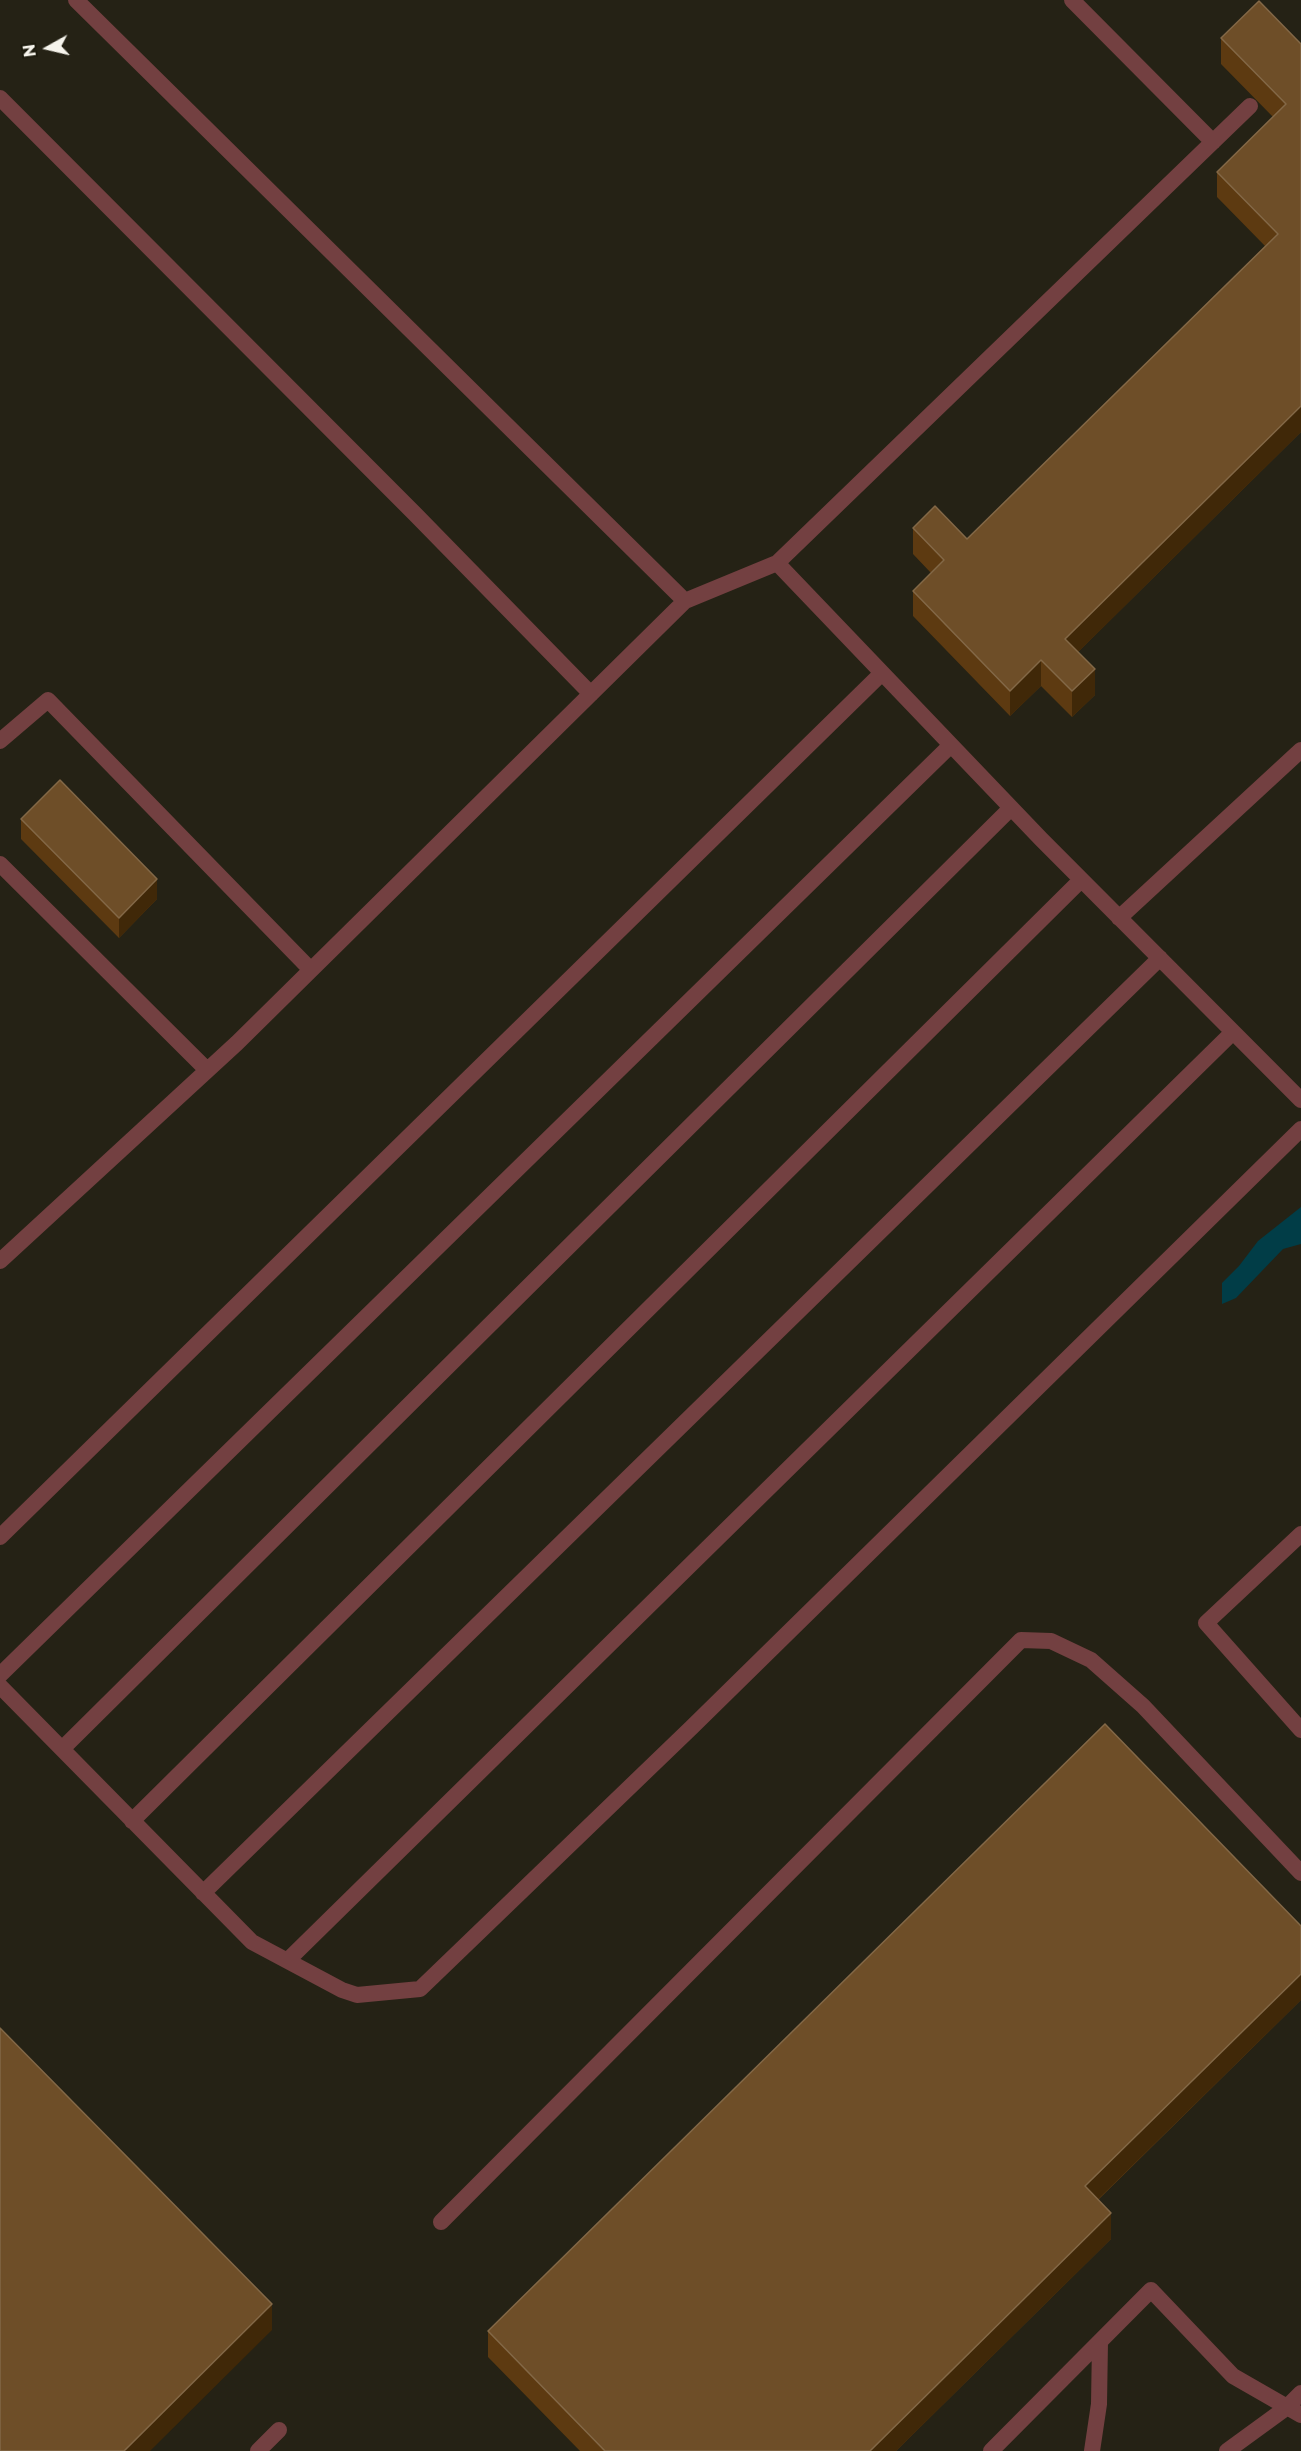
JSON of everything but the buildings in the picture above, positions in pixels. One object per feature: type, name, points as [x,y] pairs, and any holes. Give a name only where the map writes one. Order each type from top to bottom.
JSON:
[{"type":"lane","points":[[76,0],[685,601]]},
{"type":"lane","points":[[1072,0],[1213,142]]},
{"type":"lane","points":[[0,98],[591,694]]},
{"type":"lane","points":[[0,1261],[207,1070],[311,970],[685,601],[777,564],[1250,106]]},
{"type":"lane","points":[[777,564],[1011,808],[1301,1100]]},
{"type":"lane","points":[[0,1538],[882,673]]},
{"type":"lane","points":[[0,741],[48,700],[311,970]]},
{"type":"lane","points":[[0,1675],[951,745]]},
{"type":"lane","points":[[1119,918],[1301,750]]},
{"type":"lane","points":[[62,1749],[1011,808]]},
{"type":"lane","points":[[0,864],[207,1070]]},
{"type":"lane","points":[[132,1821],[1082,880]]},
{"type":"lane","points":[[203,1893],[1160,958]]},
{"type":"lane","points":[[288,1960],[1233,1032]]},
{"type":"lane","points":[[0,1686],[252,1942],[342,1990],[357,1995],[420,1989],[700,1719],[1301,1129]]},
{"type":"lane","points":[[1301,1534],[1206,1623],[1301,1730]]},
{"type":"lane","points":[[441,2222],[1021,1640],[1051,1641],[1091,1660],[1143,1706],[1301,1873]]},
{"type":"lane","points":[[991,2451],[1151,2290],[1233,2376],[1293,2412]]},
{"type":"lane","points":[[1092,2451],[1099,2404],[1100,2342]]},
{"type":"lane","points":[[1227,2451],[1293,2412],[1301,2393]]},
{"type":"lane","points":[[258,2451],[279,2430]]},
{"type":"water","points":[[1301,1207],[1301,1244],[1283,1249],[1236,1298],[1222,1304],[1222,1283],[1239,1266],[1258,1241]]}]
